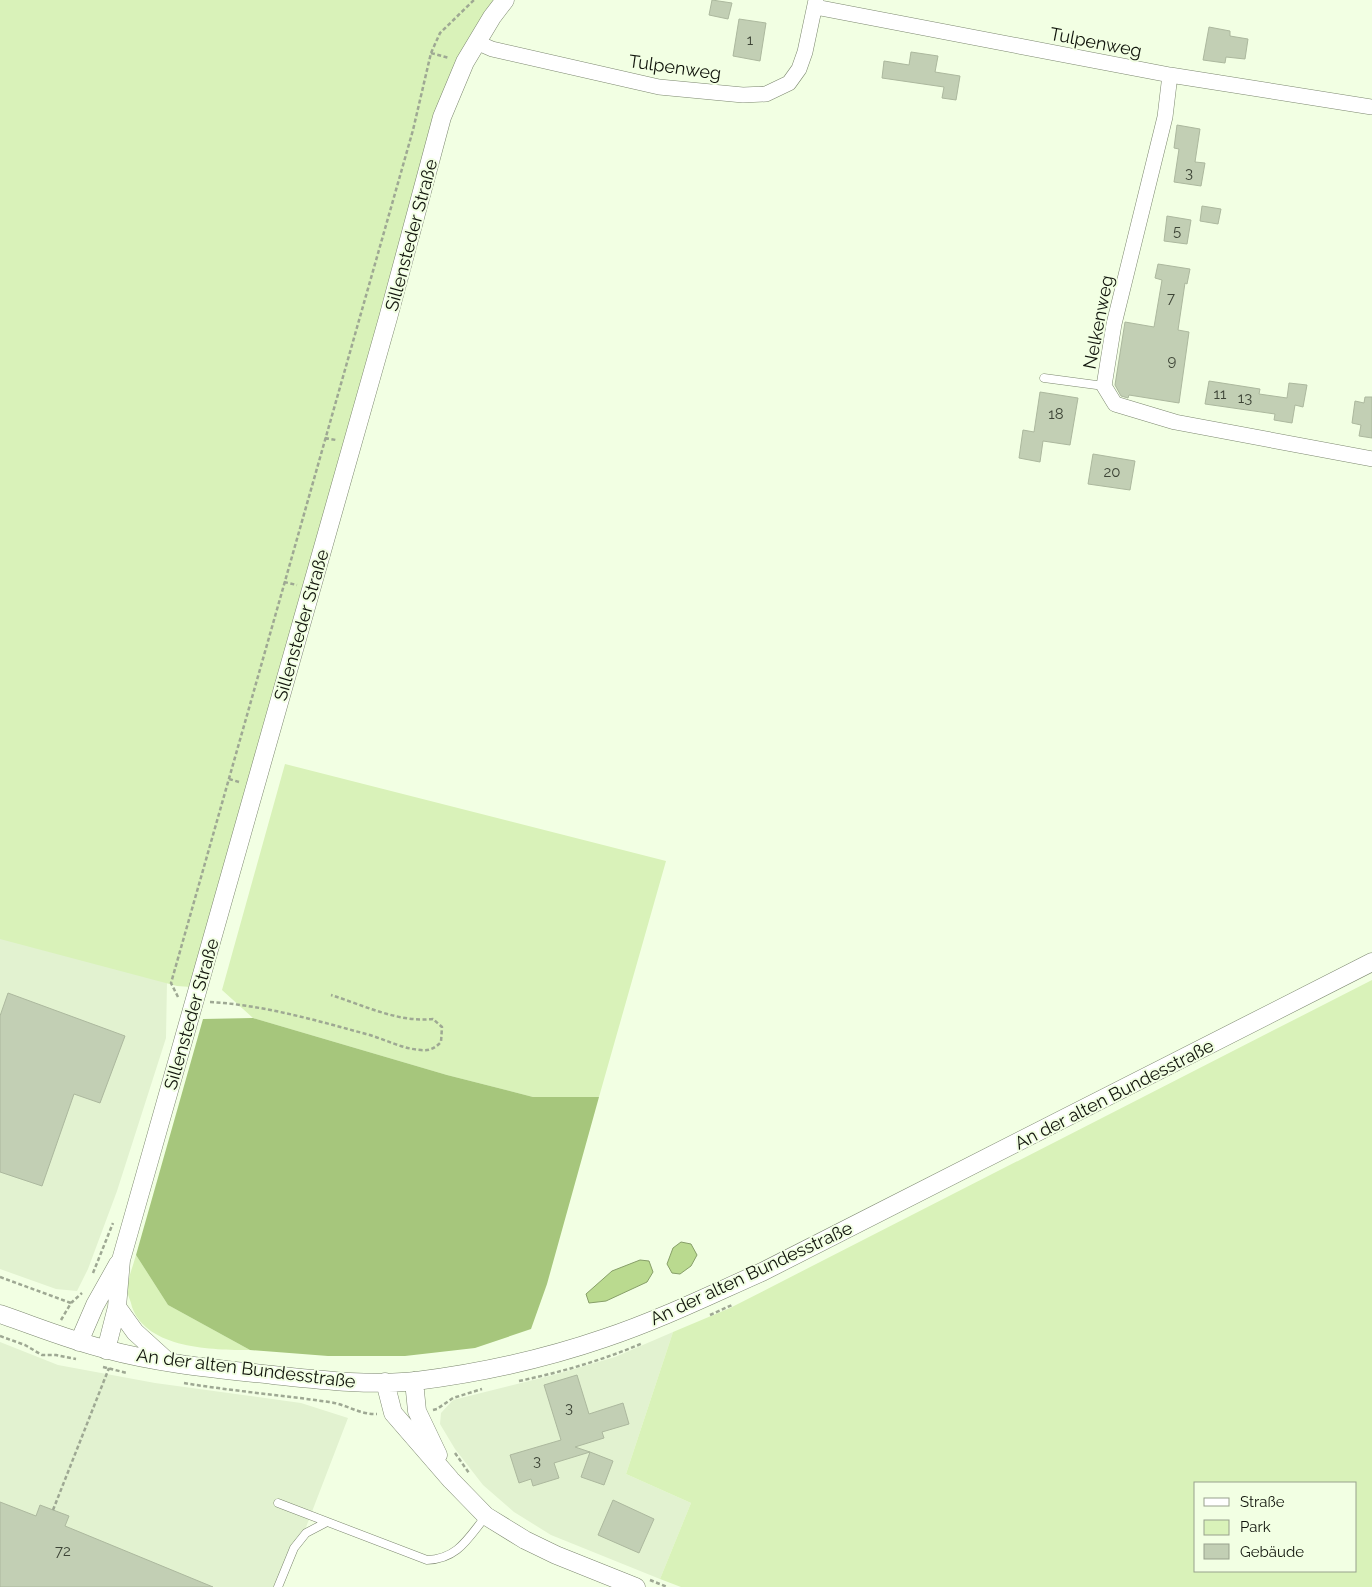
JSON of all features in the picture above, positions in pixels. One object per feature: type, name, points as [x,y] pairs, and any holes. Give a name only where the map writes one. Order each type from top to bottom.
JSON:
[{"type":"street","name":"Sillensteder Straße","points":[[102,1358],[117,1306],[121,1260],[187,1001],[386,327],[442,117],[465,62],[476,42],[505,0]]},
{"type":"street","name":"Tulpenweg","points":[[476,42],[492,49],[659,87],[743,95],[766,94],[789,83],[798,69],[805,52],[815,4],[1170,75],[1372,107]]},
{"type":"street","name":"Nelkenweg","points":[[1170,75],[1165,117],[1114,324],[1104,386],[1115,404],[1175,422],[1372,459]]},
{"type":"street","name":"An der alten Bundesstraße","points":[[0,1314],[79,1342],[102,1358],[167,1361],[302,1378],[385,1382],[414,1381],[471,1373],[561,1351],[605,1338],[693,1303],[762,1272],[1372,962]]},
{"type":"street","name":"Sillensteder Straße","points":[[79,1342],[95,1305],[121,1260]]},
{"type":"street","points":[[117,1306],[135,1332],[167,1361]]},
{"type":"street","points":[[414,1381],[417,1411],[451,1480]]},
{"type":"street","points":[[385,1382],[393,1413],[451,1480],[486,1516],[525,1540],[556,1555],[639,1582]]},
{"type":"lane","points":[[1044,378],[1104,386]]},
{"type":"lane","points":[[278,1503],[427,1560],[440,1560],[453,1554],[486,1516]]},
{"type":"lane","points":[[278,1587],[294,1548],[306,1533],[327,1522]]},
{"type":"path","points":[[332,994],[391,1015],[420,1021],[433,1019],[442,1027],[441,1042],[435,1049],[407,1048],[311,1019],[238,1004],[187,1001],[172,983],[413,130],[431,53],[440,33],[474,0]]},
{"type":"path","points":[[92,1274],[116,1215]]},
{"type":"path","points":[[0,1276],[71,1303],[85,1291]]},
{"type":"path","points":[[0,1336],[25,1345],[39,1354],[62,1356],[80,1361]]},
{"type":"path","points":[[102,1358],[108,1368],[134,1374]]},
{"type":"path","points":[[53,1510],[108,1368]]},
{"type":"path","points":[[181,1382],[228,1390],[332,1402],[371,1415],[393,1413]]},
{"type":"path","points":[[417,1411],[435,1410],[435,1416]]},
{"type":"path","points":[[452,1449],[471,1475]]},
{"type":"path","points":[[639,1582],[668,1587]]},
{"type":"shaded area","points":[[0,937],[167,981],[166,1038],[117,1191],[88,1269],[77,1291],[56,1289],[0,1269]]},
{"type":"shaded area","points":[[253,1018],[447,1075],[533,1097],[599,1097],[547,1284],[531,1329],[475,1348],[405,1356],[328,1356],[250,1350],[168,1305],[136,1255],[203,1019]]},
{"type":"shaded area","points":[[681,1242],[691,1244],[697,1255],[691,1266],[680,1274],[672,1273],[667,1264],[673,1248]]},
{"type":"shaded area","points":[[640,1260],[649,1261],[653,1272],[647,1282],[606,1301],[589,1303],[586,1294],[612,1271]]},
{"type":"shaded area","points":[[673,1332],[626,1474],[691,1503],[660,1579],[551,1535],[514,1512],[483,1485],[455,1449],[440,1424],[441,1413],[453,1400],[557,1374],[615,1357]]},
{"type":"shaded area","points":[[0,1342],[58,1365],[155,1383],[301,1403],[348,1418],[283,1587],[0,1587]]},
{"type":"green space","points":[[0,0],[494,0],[462,57],[191,987],[177,986],[0,939]]},
{"type":"green space","points":[[285,764],[666,861],[599,1097],[533,1097],[447,1075],[253,1018],[222,990]]},
{"type":"green space","points":[[1372,980],[1372,1587],[681,1587],[660,1579],[691,1503],[626,1474],[673,1332],[730,1308]]},
{"type":"green space","points":[[136,1255],[168,1305],[250,1350],[218,1349],[183,1344],[166,1339],[140,1321],[132,1307],[127,1291]]},
{"type":"building","points":[[712,0],[732,3],[728,19],[709,15]]},
{"type":"building","points":[[739,19],[766,23],[760,61],[733,56]]},
{"type":"building","points":[[1209,27],[1230,31],[1230,36],[1248,39],[1245,59],[1226,57],[1225,63],[1203,60]]},
{"type":"building","points":[[911,52],[938,56],[935,72],[960,76],[956,100],[942,98],[944,87],[882,78],[884,61],[909,65]]},
{"type":"building","points":[[1177,125],[1200,129],[1195,162],[1205,163],[1201,186],[1174,182],[1179,149],[1174,148]]},
{"type":"building","points":[[1202,206],[1221,209],[1218,224],[1200,221]]},
{"type":"building","points":[[1167,216],[1191,220],[1187,244],[1164,241]]},
{"type":"building","points":[[1158,264],[1190,269],[1187,284],[1185,283],[1178,330],[1189,332],[1179,403],[1129,395],[1128,398],[1121,396],[1115,385],[1125,322],[1154,327],[1162,280],[1155,278]]},
{"type":"building","points":[[1209,381],[1260,389],[1259,394],[1287,398],[1289,383],[1307,385],[1303,407],[1295,405],[1292,423],[1274,420],[1275,414],[1205,404]]},
{"type":"building","points":[[1040,392],[1078,398],[1070,445],[1043,441],[1040,462],[1019,458],[1023,430],[1034,432]]},
{"type":"building","points":[[1365,397],[1372,397],[1372,438],[1359,436],[1361,425],[1352,423],[1355,401],[1364,403]]},
{"type":"building","points":[[1093,454],[1135,461],[1130,490],[1088,484]]},
{"type":"building","points":[[8,993],[125,1036],[100,1103],[74,1094],[42,1186],[0,1172],[0,1016]]},
{"type":"building","points":[[577,1375],[589,1414],[623,1403],[629,1424],[602,1432],[604,1438],[575,1447],[590,1452],[554,1463],[559,1478],[533,1486],[531,1479],[519,1483],[510,1455],[561,1440],[544,1385]]},
{"type":"building","points":[[590,1452],[613,1461],[604,1485],[581,1477]]},
{"type":"building","points":[[613,1500],[654,1519],[639,1553],[598,1535]]},
{"type":"building","points":[[0,1502],[36,1516],[40,1505],[69,1516],[65,1526],[213,1587],[0,1587]]}]
